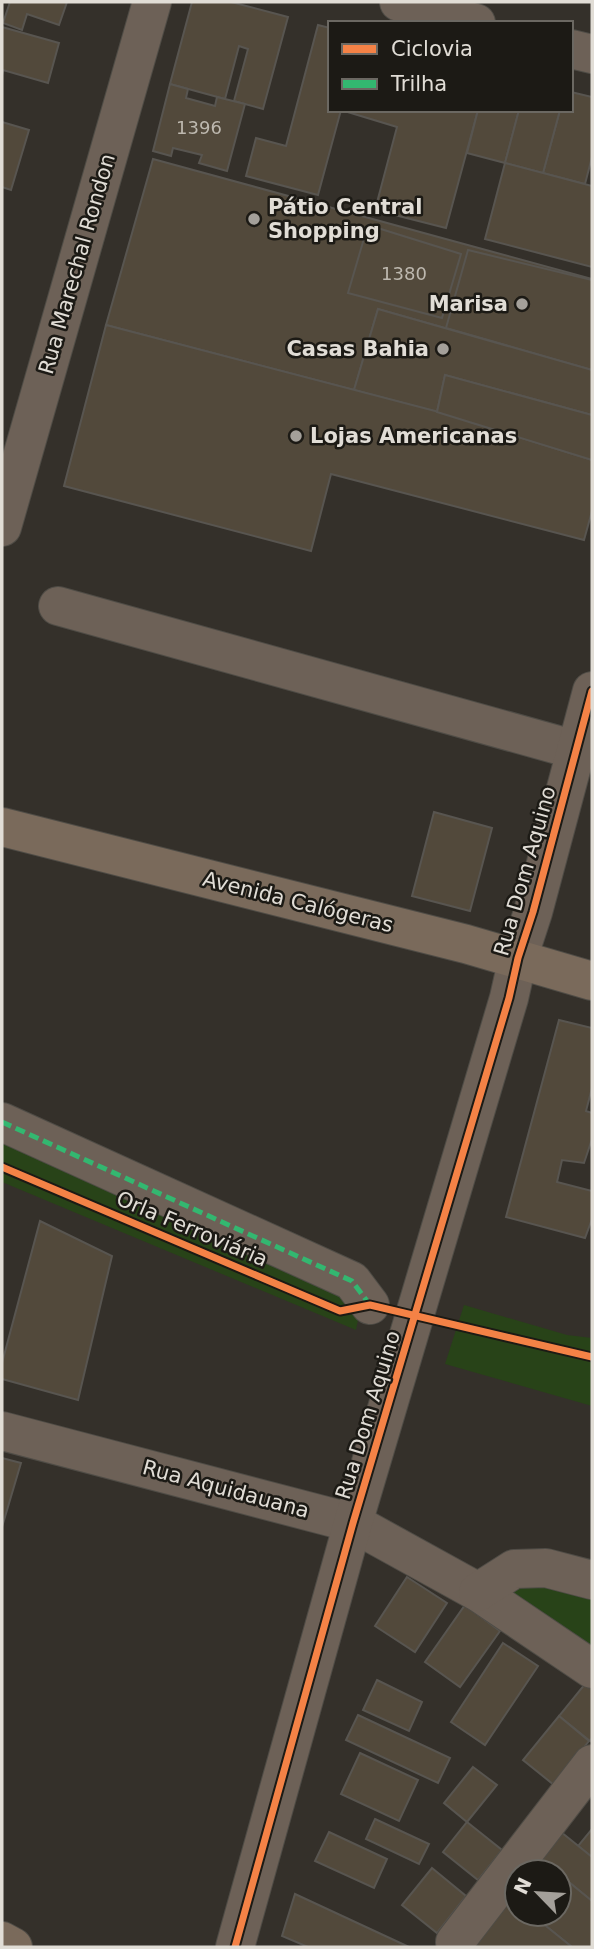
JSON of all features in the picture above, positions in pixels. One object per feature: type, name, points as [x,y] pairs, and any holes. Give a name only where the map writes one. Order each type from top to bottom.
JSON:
[{"type":"main road","name":"Avenida Calógeras","points":[[2,827],[518,958],[592,981]]},
{"type":"main road","points":[[2,1941],[13,1947]]},
{"type":"street","name":"Rua Marechal Rondon","points":[[2,527],[152,2]]},
{"type":"street","points":[[399,2],[469,21]]},
{"type":"street","points":[[573,49],[592,54]]},
{"type":"street","points":[[58,606],[576,750]]},
{"type":"street","name":"Rua Dom Aquino","points":[[235,1947],[354,1522],[498,1038],[592,691]]},
{"type":"street","name":"Orla Ferroviária","points":[[2,1122],[352,1281],[370,1305]]},
{"type":"street","name":"Rua Aquidauana","points":[[2,1431],[354,1522],[478,1591],[592,1669]]},
{"type":"street","points":[[478,1591],[514,1569],[546,1568],[592,1580]]},
{"type":"street","points":[[455,1942],[592,1764]]},
{"type":"green space","points":[[2,1105],[368,1270],[356,1330],[2,1182]]},
{"type":"green space","points":[[464,1305],[567,1335],[592,1338],[592,1406],[445,1364]]},
{"type":"green space","points":[[514,1574],[592,1594],[592,1652],[512,1595]]},
{"type":"building","points":[[10,2],[67,2],[59,25],[27,14],[22,30],[3,23]]},
{"type":"building","points":[[192,2],[231,2],[288,17],[263,109],[234,101],[248,49],[239,46],[225,99],[170,84]]},
{"type":"building","points":[[318,25],[328,28],[328,112],[340,112],[318,195],[246,176],[256,138],[286,146]]},
{"type":"building","points":[[2,27],[59,43],[48,83],[3,70],[2,75]]},
{"type":"building","points":[[170,84],[188,89],[186,98],[215,106],[217,97],[245,104],[227,171],[199,163],[202,155],[173,148],[171,156],[153,151]]},
{"type":"building","points":[[573,92],[592,97],[592,157],[585,184],[543,173],[559,112],[573,112]]},
{"type":"building","points":[[348,112],[477,112],[446,228],[375,210],[397,127]]},
{"type":"building","points":[[477,112],[518,112],[505,163],[467,153]]},
{"type":"building","points":[[518,112],[559,112],[543,173],[505,163]]},
{"type":"building","points":[[2,122],[29,130],[11,190],[2,187]]},
{"type":"building","name":"Pátio Central Shopping","points":[[153,159],[592,279],[592,370],[378,309],[354,390],[106,325]]},
{"type":"building","points":[[505,163],[592,186],[592,267],[485,239]]},
{"type":"building","points":[[368,225],[461,254],[442,318],[348,293]]},
{"type":"building","name":"Marisa","points":[[468,250],[592,280],[592,370],[446,328]]},
{"type":"building","name":"Casas Bahia","points":[[378,309],[592,370],[592,415],[445,375],[437,412],[354,390]]},
{"type":"building","name":"Lojas Americanas","points":[[106,325],[439,412],[592,460],[592,511],[584,540],[331,474],[311,551],[64,486]]},
{"type":"building","points":[[445,375],[592,415],[592,460],[437,412]]},
{"type":"building","points":[[434,812],[492,828],[470,911],[412,896]]},
{"type":"building","points":[[559,1020],[592,1028],[592,1088],[586,1111],[592,1113],[592,1139],[584,1163],[562,1160],[557,1182],[592,1191],[592,1219],[585,1238],[506,1217]]},
{"type":"building","points":[[40,1221],[112,1256],[78,1400],[2,1379],[2,1363]]},
{"type":"building","points":[[2,1458],[21,1463],[2,1527]]},
{"type":"building","points":[[407,1577],[447,1603],[415,1652],[375,1626]]},
{"type":"building","points":[[465,1605],[500,1631],[460,1687],[425,1662]]},
{"type":"building","points":[[503,1643],[538,1666],[485,1745],[451,1722]]},
{"type":"building","points":[[589,1679],[592,1681],[590,1741],[559,1716]]},
{"type":"building","points":[[377,1680],[422,1702],[409,1731],[363,1710]]},
{"type":"building","points":[[358,1715],[450,1758],[438,1783],[346,1740]]},
{"type":"building","points":[[559,1716],[589,1741],[554,1785],[523,1760]]},
{"type":"building","points":[[360,1753],[418,1780],[399,1821],[341,1794]]},
{"type":"building","points":[[473,1767],[497,1785],[467,1822],[444,1803]]},
{"type":"building","points":[[375,1819],[429,1844],[419,1864],[366,1839]]},
{"type":"building","points":[[467,1822],[502,1850],[478,1880],[443,1852]]},
{"type":"building","points":[[592,1829],[592,1857],[578,1846]]},
{"type":"building","points":[[329,1832],[387,1859],[374,1888],[315,1861]]},
{"type":"building","points":[[561,1832],[592,1857],[592,1901],[573,1885],[573,1858],[541,1858]]},
{"type":"building","points":[[432,1868],[466,1896],[437,1933],[402,1905]]},
{"type":"building","points":[[573,1885],[592,1901],[592,1947],[572,1947],[548,1928],[573,1928]]},
{"type":"building","points":[[295,1894],[409,1947],[308,1947],[282,1936]]},
{"type":"building","points":[[503,1903],[503,1928],[548,1928],[572,1947],[472,1947]]},
{"type":"marked path","points":[[2,1122],[352,1281],[370,1305]]},
{"type":"cycle path","points":[[235,1947],[353,1523],[509,998],[592,691]]},
{"type":"cycle path","points":[[2,1167],[340,1311],[370,1305],[592,1357]]},
{"type":"place","name":"Pátio Central Shopping","points":[[254,219]]},
{"type":"place","name":"Marisa","points":[[522,304]]},
{"type":"place","name":"Casas Bahia","points":[[443,349]]},
{"type":"place","name":"Lojas Americanas","points":[[296,436]]}]
